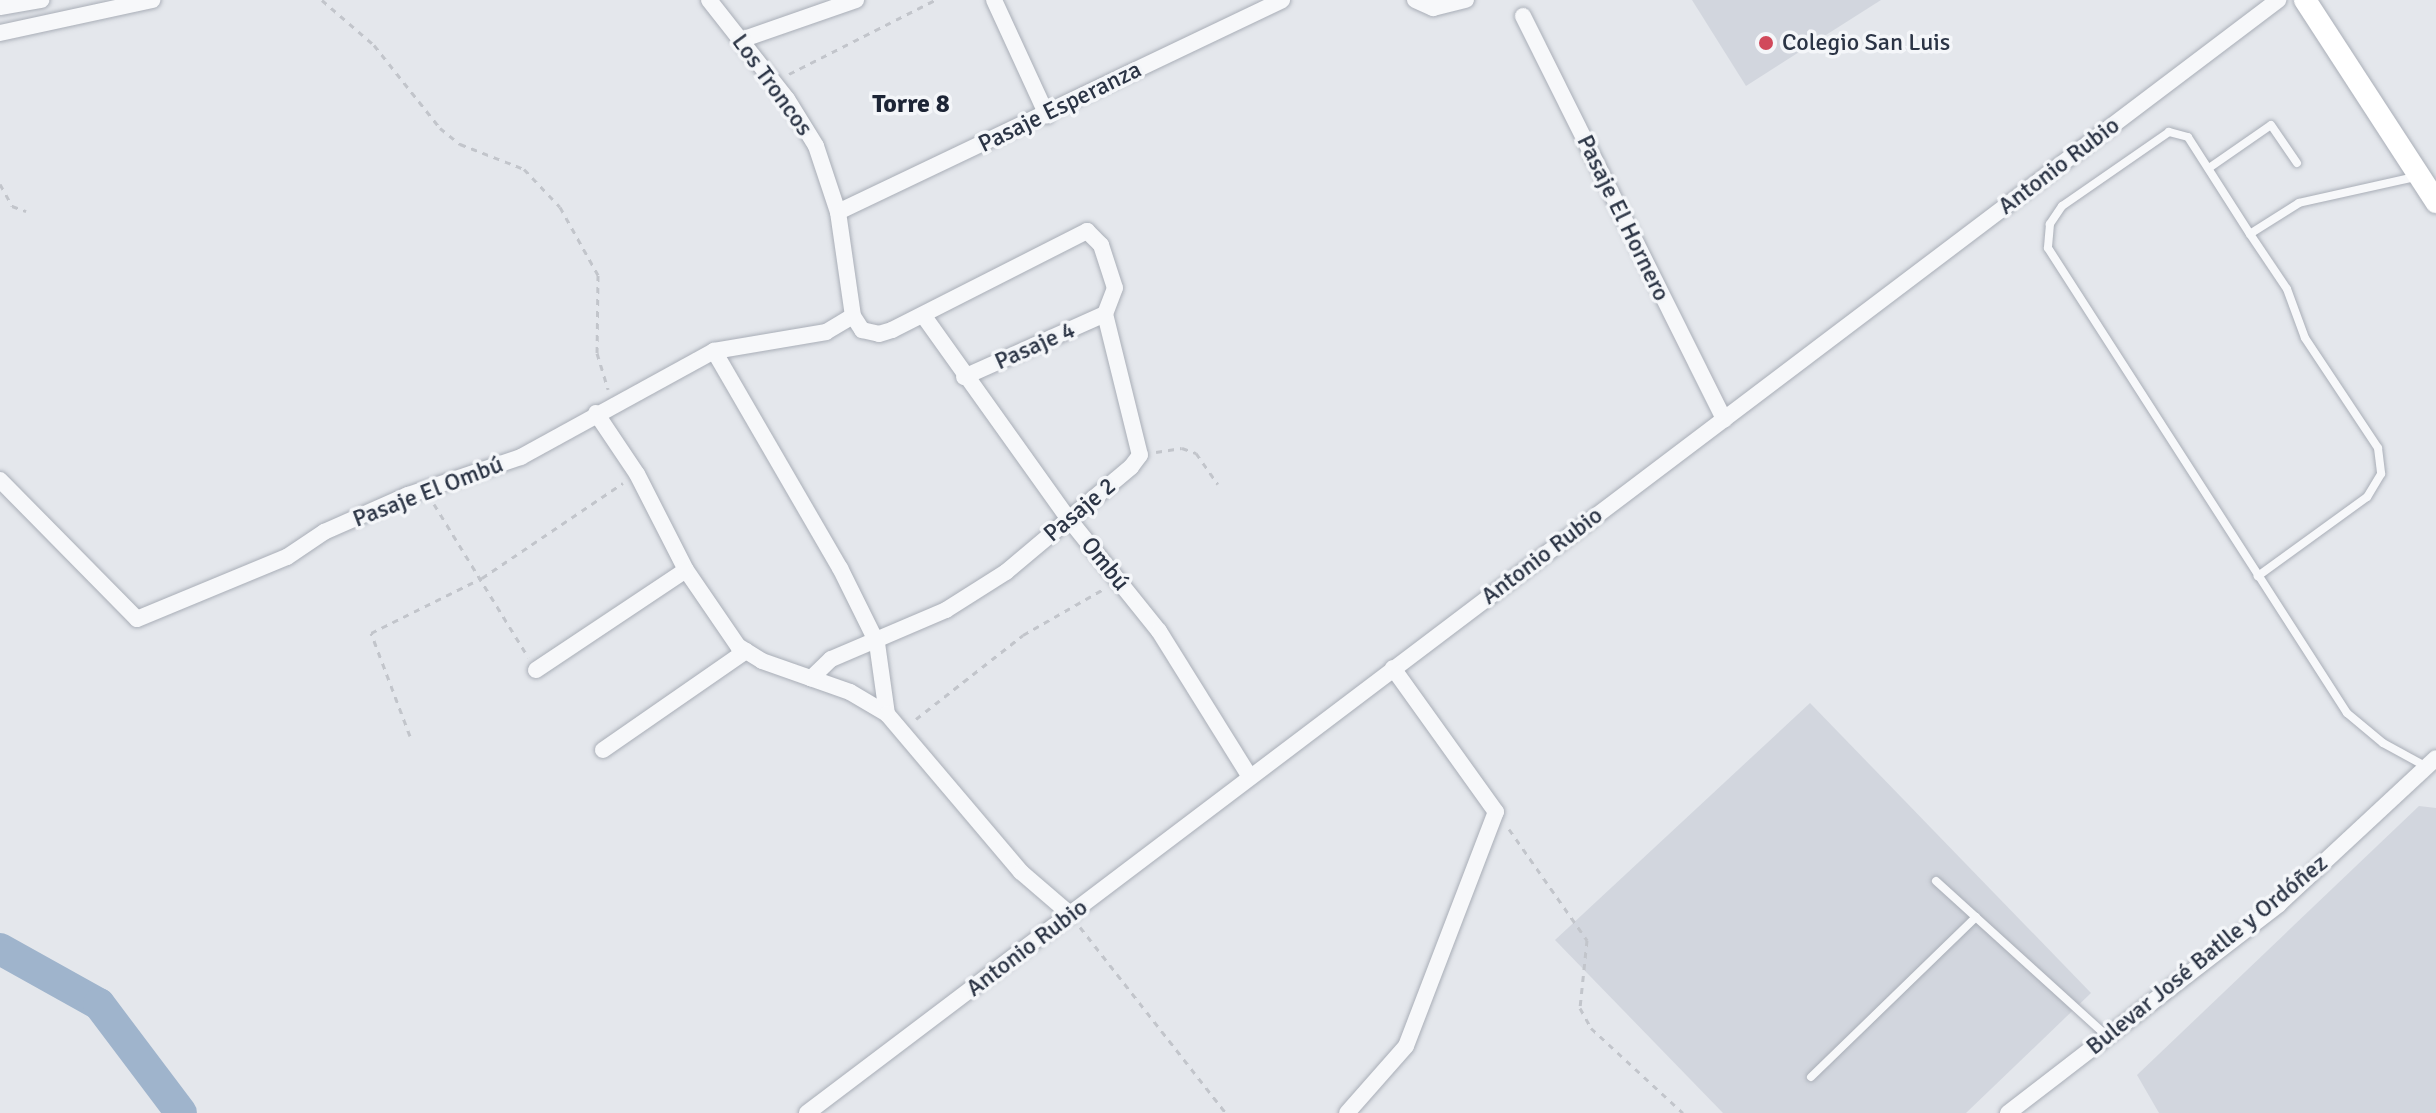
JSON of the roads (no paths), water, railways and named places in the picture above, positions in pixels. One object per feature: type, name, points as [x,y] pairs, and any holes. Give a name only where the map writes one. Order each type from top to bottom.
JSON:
[{"type":"street","points":[[0,7],[41,0]]},
{"type":"street","points":[[0,33],[106,4],[152,0]]},
{"type":"street","name":"Los Troncos","points":[[709,0],[774,82],[816,146],[838,212],[853,316]]},
{"type":"street","points":[[741,40],[856,0]]},
{"type":"street","points":[[994,0],[1047,115]]},
{"type":"street","name":"Pasaje Esperanza","points":[[838,212],[1047,115],[1248,7],[1282,0]]},
{"type":"street","points":[[1415,0],[1433,8],[1466,0]]},
{"type":"street","name":"Antonio Rubio","points":[[807,1113],[2278,0]]},
{"type":"street","points":[[2305,0],[2428,176]]},
{"type":"street","points":[[2323,0],[2428,176],[2436,202]]},
{"type":"street","name":"Pasaje El Hornero","points":[[1523,16],[1724,420]]},
{"type":"street","points":[[853,316],[862,330],[879,334],[923,315],[1087,231],[1101,245],[1115,288],[1105,314]]},
{"type":"street","name":"Pasaje 4","points":[[964,377],[1105,314]]},
{"type":"street","name":"Pasaje 2","points":[[811,678],[831,659],[877,643],[1006,572],[1140,455],[1105,314]]},
{"type":"street","name":"Ombú","points":[[923,315],[964,377],[1068,518],[1182,664],[1250,777]]},
{"type":"street","name":"Pasaje El Ombú","points":[[0,480],[137,619],[287,557],[324,532],[521,457],[612,404],[714,351],[826,332],[853,316]]},
{"type":"street","points":[[714,351],[877,643],[887,714]]},
{"type":"street","points":[[596,413],[637,474],[686,570],[746,651],[850,692],[887,714],[1021,872],[1071,915]]},
{"type":"street","points":[[536,670],[686,570]]},
{"type":"street","points":[[603,750],[746,651]]},
{"type":"street","points":[[1347,1113],[1406,1046],[1496,812],[1393,668]]},
{"type":"street","name":"Bulevar José Batlle y Ordóñez","points":[[2008,1113],[2279,904],[2431,762]]},
{"type":"lane","points":[[2209,168],[2271,125],[2297,163]]},
{"type":"lane","points":[[2258,576],[2367,497],[2381,474],[2378,448],[2305,338],[2287,289],[2209,168],[2188,137],[2169,132],[2062,206],[2050,224],[2048,248],[2258,576],[2347,713],[2383,743],[2431,762]]},
{"type":"lane","points":[[2250,234],[2299,203],[2428,176]]},
{"type":"lane","points":[[1936,881],[2107,1036]]},
{"type":"lane","points":[[1811,1077],[1976,917]]},
{"type":"waterway","points":[[0,949],[99,1004],[181,1113]]},
{"type":"place","name":"Colegio San Luis","points":[[1766,43]]},
{"type":"district","name":"Torre 8","points":[[911,105]]}]
